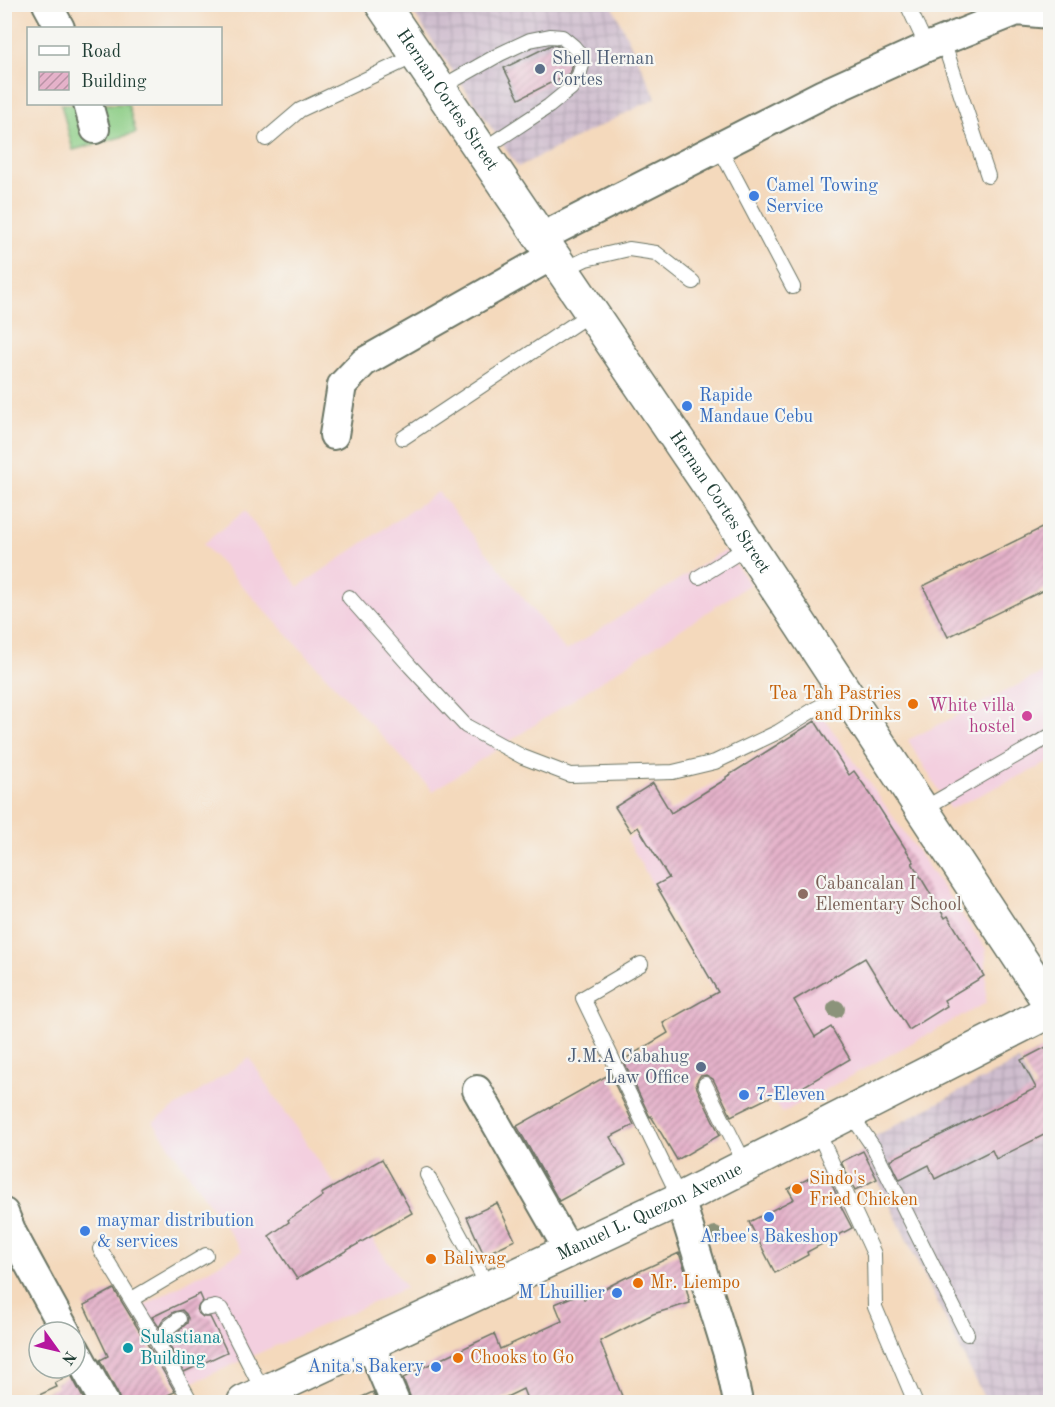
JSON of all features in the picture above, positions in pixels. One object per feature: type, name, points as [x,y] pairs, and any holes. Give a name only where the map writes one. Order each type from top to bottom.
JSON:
[{"type":"main road","name":"Hernan Cortes Street","points":[[385,5],[749,546],[1050,1004]]},
{"type":"main road","name":"Manuel L. Quezon Avenue","points":[[257,1399],[370,1343],[680,1199],[1050,1011]]},
{"type":"street","points":[[47,4],[59,27]]},
{"type":"street","points":[[334,435],[342,385],[364,362],[553,254],[719,147],[823,94],[1017,10],[1050,14]]},
{"type":"street","points":[[477,1090],[569,1251]]},
{"type":"street","points":[[680,1199],[728,1354],[738,1402]]},
{"type":"street","points":[[4,1214],[60,1320]]},
{"type":"street","points":[[370,1343],[395,1402]]},
{"type":"street","points":[[87,1371],[104,1402]]},
{"type":"lane","points":[[907,4],[935,44],[988,176]]},
{"type":"lane","points":[[440,88],[530,40],[550,36],[562,37],[579,53],[583,62],[579,75],[571,88],[549,106],[482,150]]},
{"type":"lane","points":[[266,139],[300,110],[417,55]]},
{"type":"lane","points":[[719,147],[793,287]]},
{"type":"lane","points":[[553,254],[586,259],[629,249],[656,253],[693,282]]},
{"type":"lane","points":[[403,438],[593,313]]},
{"type":"lane","points":[[699,577],[749,546]]},
{"type":"lane","points":[[349,597],[466,726],[523,757],[570,775],[673,772],[716,762],[778,732],[846,692]]},
{"type":"lane","points":[[923,809],[1050,736]]},
{"type":"lane","points":[[641,964],[583,998],[680,1199]]},
{"type":"lane","points":[[705,1084],[746,1166]]},
{"type":"lane","points":[[850,1113],[874,1148],[967,1334]]},
{"type":"lane","points":[[817,1130],[874,1254],[875,1307],[915,1402]]},
{"type":"lane","points":[[427,1175],[489,1288]]},
{"type":"lane","points":[[100,1249],[132,1299],[191,1402]]},
{"type":"lane","points":[[132,1299],[206,1256]]},
{"type":"lane","points":[[206,1309],[215,1307],[221,1310],[257,1399]]},
{"type":"lane","points":[[159,1345],[179,1319]]},
{"type":"shaded area","points":[[408,5],[612,5],[656,98],[518,167]]},
{"type":"shaded area","points":[[438,492],[566,651],[725,550],[750,584],[433,791],[203,544],[245,511],[298,587]]},
{"type":"shaded area","points":[[1050,669],[1050,762],[950,809],[908,740]]},
{"type":"shaded area","name":"Cabancalan I Elementary School","points":[[821,714],[986,949],[986,1003],[782,1113],[627,839]]},
{"type":"shaded area","points":[[250,1058],[406,1288],[178,1389],[133,1312],[242,1251],[153,1122]]},
{"type":"shaded area","points":[[1019,1060],[1050,1127],[1050,1402],[986,1402],[860,1144]]},
{"type":"green space","points":[[61,105],[128,105],[136,133],[73,150]]},
{"type":"building","name":"Shell Hernan Cortes","points":[[551,45],[558,46],[569,55],[573,63],[570,73],[519,99],[504,68]]},
{"type":"building","points":[[1050,524],[1050,587],[948,637],[923,586]]},
{"type":"building","name":"Cabancalan I Elementary School","points":[[815,721],[849,775],[854,771],[871,795],[914,862],[912,863],[945,918],[948,916],[984,976],[944,1000],[947,1006],[909,1030],[865,958],[794,1000],[815,1037],[831,1027],[850,1059],[784,1098],[780,1092],[731,1116],[713,1079],[706,1075],[700,1076],[696,1083],[697,1088],[720,1135],[677,1160],[650,1117],[623,1060],[668,1033],[663,1023],[718,992],[656,885],[669,878],[638,827],[631,832],[615,807],[653,783],[671,813]]},
{"type":"building","points":[[1050,1045],[1050,1132],[996,1159],[992,1150],[935,1179],[929,1165],[900,1180],[890,1160],[1036,1088],[1021,1060]]},
{"type":"building","points":[[610,1074],[634,1125],[610,1137],[626,1165],[559,1201],[517,1126]]},
{"type":"building","points":[[863,1151],[877,1179],[855,1190],[841,1162]]},
{"type":"building","points":[[382,1159],[412,1213],[297,1279],[269,1236],[323,1196],[321,1194]]},
{"type":"building","points":[[825,1170],[852,1228],[807,1252],[808,1255],[775,1273],[749,1222],[794,1199],[788,1189]]},
{"type":"building","points":[[497,1203],[515,1240],[484,1255],[467,1217]]},
{"type":"building","points":[[679,1253],[689,1282],[685,1283],[690,1303],[653,1314],[600,1341],[622,1396],[606,1402],[528,1402],[523,1389],[496,1402],[411,1402],[403,1378],[411,1373],[494,1334],[500,1349],[562,1321],[555,1304],[581,1293],[584,1299]]},
{"type":"building","name":"Sulastiana Building","points":[[114,1289],[175,1392],[151,1402],[120,1402],[100,1360],[108,1356],[84,1305]]},
{"type":"building","points":[[200,1294],[203,1301],[198,1306],[197,1312],[203,1317],[210,1317],[227,1352],[184,1372],[169,1345],[176,1333],[187,1323],[186,1314],[182,1310],[174,1312],[163,1320],[159,1327],[152,1317]]},
{"type":"building","points":[[61,1380],[74,1380],[85,1402],[24,1402],[57,1387],[55,1383]]},
{"type":"building","points":[[373,1392],[377,1402],[351,1402]]},
{"type":"place","name":"Shell Hernan Cortes","points":[[540,69]]},
{"type":"place","name":"Camel Towing Service","points":[[754,196]]},
{"type":"place","name":"Rapide Mandaue Cebu","points":[[687,406]]},
{"type":"place","name":"Tea Tah Pastries and Drinks","points":[[913,704]]},
{"type":"place","name":"White villa hostel","points":[[1027,716]]},
{"type":"place","name":"Cabancalan I Elementary School","points":[[803,894]]},
{"type":"place","name":"J.M.A Cabahug Law Office","points":[[701,1067]]},
{"type":"place","name":"7-Eleven","points":[[744,1095]]},
{"type":"place","name":"Sindo's Fried Chicken","points":[[797,1189]]},
{"type":"place","name":"Arbee's Bakeshop","points":[[769,1217]]},
{"type":"place","name":"maymar distribution & services","points":[[85,1231]]},
{"type":"place","name":"Baliwag","points":[[431,1259]]},
{"type":"place","name":"Mr. Liempo","points":[[638,1283]]},
{"type":"place","name":"M Lhuillier","points":[[617,1293]]},
{"type":"place","name":"Sulastiana Building","points":[[128,1348]]},
{"type":"place","name":"Chooks to Go","points":[[458,1358]]},
{"type":"place","name":"Anita's Bakery","points":[[436,1367]]}]
